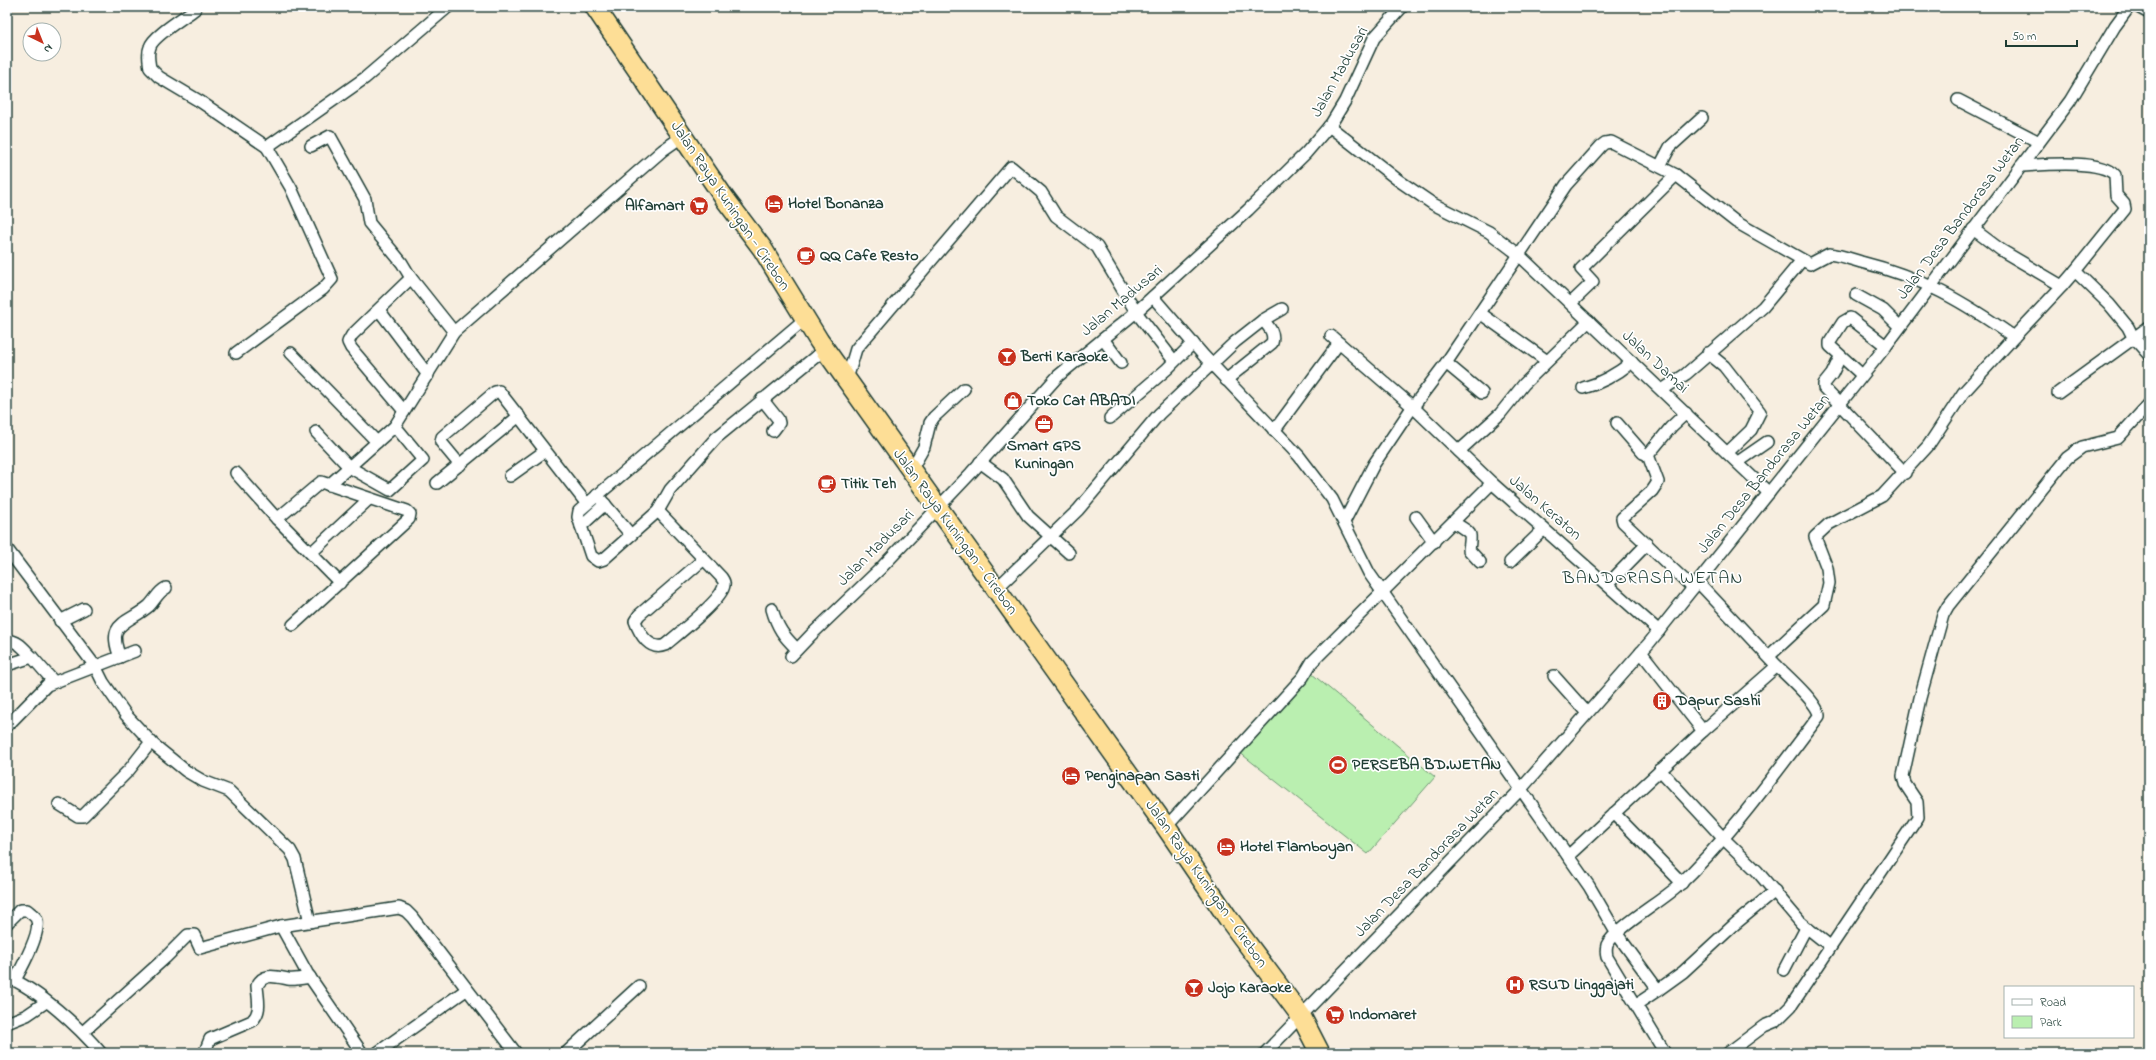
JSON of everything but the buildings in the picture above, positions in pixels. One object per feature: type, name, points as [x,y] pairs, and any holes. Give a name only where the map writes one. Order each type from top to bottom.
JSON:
[{"type":"highway","name":"Jalan Raya Kuningan - Cirebon","points":[[594,7],[725,199],[762,248],[805,319],[937,509],[1166,827],[1228,918],[1301,1016],[1320,1053]]},
{"type":"street","points":[[195,7],[195,9],[172,25],[150,45],[148,53],[150,68],[159,77],[201,102],[267,147],[291,188],[332,281],[236,353]]},
{"type":"street","points":[[267,147],[365,78],[448,7]]},
{"type":"street","name":"Jalan Madusari","points":[[772,609],[777,625],[794,653],[880,569],[937,509],[1058,376],[1153,297],[1248,210],[1306,153],[1329,126],[1345,101],[1374,38],[1402,7]]},
{"type":"street","name":"Jalan Desa Bandorasa Wetan","points":[[1265,1053],[1521,789],[1659,631],[1886,346],[1899,326],[2070,101],[2115,26],[2129,7]]},
{"type":"street","points":[[2138,7],[2149,13]]},
{"type":"street","points":[[1958,100],[2039,142]]},
{"type":"street","points":[[1660,166],[1670,147],[1702,118]]},
{"type":"street","name":"Jalan Damai","points":[[1329,126],[1398,180],[1433,204],[1489,232],[1518,254],[1769,493]]},
{"type":"street","points":[[311,146],[330,136],[365,198],[369,223],[402,262],[411,278],[454,332]]},
{"type":"street","points":[[329,484],[395,426],[454,332],[664,150],[683,136]]},
{"type":"street","points":[[1344,522],[1374,464],[1413,407],[1446,363],[1518,254],[1566,186],[1605,143],[1608,142],[1618,145],[1676,175],[1736,222],[1802,260],[1813,264],[1824,256],[1832,254],[1890,269],[1930,285],[1978,312],[2014,337]]},
{"type":"street","points":[[1769,656],[1824,605],[1829,583],[1827,568],[1816,544],[1815,537],[1817,532],[1882,496],[1905,473],[1928,446],[1963,394],[2062,286],[2125,209],[2124,204],[2116,195],[2115,175],[2103,168],[2078,164],[2021,166]]},
{"type":"street","points":[[805,319],[586,503],[579,511],[578,516],[591,556],[598,561],[604,559],[658,511],[670,490],[716,438],[762,399],[836,364],[856,349],[1011,167],[1040,192],[1056,216],[1097,247],[1136,312],[1174,361]]},
{"type":"street","points":[[1571,303],[1593,282],[1581,269],[1676,175]]},
{"type":"street","points":[[1973,229],[2001,250],[2062,286]]},
{"type":"street","points":[[1662,390],[1686,374],[1708,353],[1763,307],[1802,260]]},
{"type":"street","points":[[2075,271],[2109,304],[2128,327],[2133,337],[2149,355]]},
{"type":"street","points":[[404,411],[351,348],[348,342],[352,335],[411,278]]},
{"type":"street","points":[[1856,295],[1883,310],[1899,326]]},
{"type":"street","points":[[1153,297],[1211,364],[1304,462],[1332,499],[1369,573],[1589,886],[1617,934],[1658,990]]},
{"type":"street","points":[[996,589],[1078,510],[1159,414],[1235,342],[1263,320],[1282,309]]},
{"type":"street","points":[[379,310],[428,374]]},
{"type":"street","points":[[1480,313],[1547,361]]},
{"type":"street","points":[[1862,375],[1832,350],[1830,342],[1846,318],[1850,318],[1886,346]]},
{"type":"street","points":[[1226,380],[1272,343],[1274,338],[1270,328],[1263,320]]},
{"type":"street","points":[[1459,451],[1500,414],[1519,389],[1588,321]]},
{"type":"street","points":[[2058,393],[2113,355],[2133,337],[2149,327]]},
{"type":"street","name":"Jalan Keraton","points":[[1274,431],[1335,339],[1413,407],[1492,483],[1608,584],[1659,631]]},
{"type":"street","points":[[1103,340],[1120,363]]},
{"type":"street","points":[[1110,418],[1193,343]]},
{"type":"street","points":[[291,353],[377,442]]},
{"type":"street","points":[[1708,353],[1731,374],[1760,412],[1751,430],[1727,452]]},
{"type":"street","points":[[1840,357],[1832,374],[1824,384],[1824,388],[1905,473]]},
{"type":"street","points":[[1583,388],[1596,385],[1618,374],[1632,362]]},
{"type":"street","points":[[1446,363],[1482,393]]},
{"type":"street","points":[[911,470],[924,447],[930,423],[934,417],[964,389]]},
{"type":"street","points":[[460,465],[441,442],[442,437],[495,392],[502,392],[519,416],[532,430],[545,452],[586,503]]},
{"type":"street","points":[[762,399],[778,419],[779,423],[772,431]]},
{"type":"street","points":[[1728,1053],[1764,1026],[1776,1021],[1791,1006],[1918,817],[1917,802],[1905,784],[1903,776],[1920,698],[1943,615],[1948,606],[2067,458],[2082,447],[2118,438],[2149,404]]},
{"type":"street","points":[[1648,455],[1670,427],[1686,413]]},
{"type":"street","points":[[437,483],[519,416]]},
{"type":"street","points":[[1617,423],[1643,453],[1648,455],[1658,482],[1652,491],[1622,518],[1623,522],[1695,585],[1769,656],[1814,704],[1819,712],[1819,716],[1724,839],[1702,864],[1682,883],[1617,934],[1607,945],[1607,957],[1637,1004],[1665,1053]]},
{"type":"street","points":[[316,432],[349,467],[390,490],[423,460],[395,426]]},
{"type":"street","points":[[1738,462],[1767,442]]},
{"type":"street","points":[[510,476],[545,452]]},
{"type":"street","points":[[980,462],[1003,479],[1028,516],[1051,535],[1069,553]]},
{"type":"street","points":[[236,473],[277,519],[340,583]]},
{"type":"street","points":[[277,519],[317,483],[321,482],[407,511],[410,514],[409,519],[293,625]]},
{"type":"street","points":[[1166,827],[1303,677],[1312,662],[1492,483]]},
{"type":"street","points":[[597,495],[631,535]]},
{"type":"street","points":[[311,553],[369,499]]},
{"type":"street","points":[[581,526],[605,504]]},
{"type":"street","points":[[658,511],[704,559],[724,582],[724,587],[718,598],[665,646],[658,648],[651,646],[638,628],[635,621],[639,615],[704,559]]},
{"type":"street","points":[[1416,517],[1434,542]]},
{"type":"street","points":[[1454,522],[1471,535],[1472,539],[1469,550],[1480,562]]},
{"type":"street","points":[[1510,562],[1544,529]]},
{"type":"street","points":[[1608,584],[1647,544]]},
{"type":"street","points":[[9,546],[60,621],[95,666],[123,711],[151,742],[186,771],[203,781],[229,791],[290,850],[295,859],[310,922]]},
{"type":"street","points":[[120,657],[113,638],[116,630],[154,601],[166,588]]},
{"type":"street","points":[[60,621],[84,609]]},
{"type":"street","points":[[7,640],[13,640],[20,644],[54,682]]},
{"type":"street","points":[[7,726],[47,685],[135,651]]},
{"type":"street","points":[[1641,652],[1703,731]]},
{"type":"street","points":[[7,665],[32,657]]},
{"type":"street","points":[[1568,856],[1660,770],[1777,666]]},
{"type":"street","points":[[1554,676],[1587,713]]},
{"type":"street","points":[[59,804],[78,816],[83,816],[129,770],[151,742]]},
{"type":"street","points":[[1660,770],[1775,891],[1806,928],[1830,946]]},
{"type":"street","points":[[1614,813],[1682,883]]},
{"type":"street","points":[[1637,1004],[1683,972],[1735,924],[1775,891]]},
{"type":"street","points":[[83,1032],[165,958],[188,935],[194,935],[200,948],[281,926],[399,908],[406,911],[412,917],[466,990],[516,1053]]},
{"type":"street","points":[[7,923],[20,910],[27,910],[36,919],[38,926],[36,934],[11,979],[46,1002],[83,1032],[101,1053]]},
{"type":"street","points":[[281,926],[310,977],[362,1053]]},
{"type":"street","points":[[1784,970],[1806,928]]},
{"type":"street","points":[[207,1053],[206,1049],[210,1039],[252,1021],[256,1017],[259,1012],[257,986],[262,979],[274,975],[288,979],[310,977]]},
{"type":"street","points":[[567,1053],[639,986]]},
{"type":"street","points":[[377,1053],[466,990]]},
{"type":"street","points":[[7,1023],[28,1015],[46,1002]]},
{"type":"green space","name":"PERSEBA BD.WETAN","points":[[1311,673],[1435,777],[1368,854],[1239,752]]},
{"type":"place","name":"Hotel Bonanza","points":[[774,204]]},
{"type":"place","name":"Alfamart","points":[[699,206]]},
{"type":"place","name":"QQ Cafe Resto","points":[[806,256]]},
{"type":"place","name":"Berti Karaoke","points":[[1007,357]]},
{"type":"place","name":"Toko Cat ABADI","points":[[1013,401]]},
{"type":"place","name":"Smart GPS Kuningan","points":[[1044,424]]},
{"type":"place","name":"Titik Teh","points":[[827,484]]},
{"type":"place","name":"Dapur Sashi","points":[[1662,701]]},
{"type":"place","name":"PERSEBA BD.WETAN","points":[[1338,765]]},
{"type":"place","name":"Penginapan Sasti","points":[[1071,776]]},
{"type":"place","name":"Hotel Flamboyan","points":[[1226,847]]},
{"type":"place","name":"RSUD Linggajati","points":[[1515,985]]},
{"type":"place","name":"Jojo Karaoke","points":[[1194,988]]},
{"type":"place","name":"Indomaret","points":[[1335,1015]]},
{"type":"district","name":"BANDORASA WETAN","points":[[1653,579]]}]
